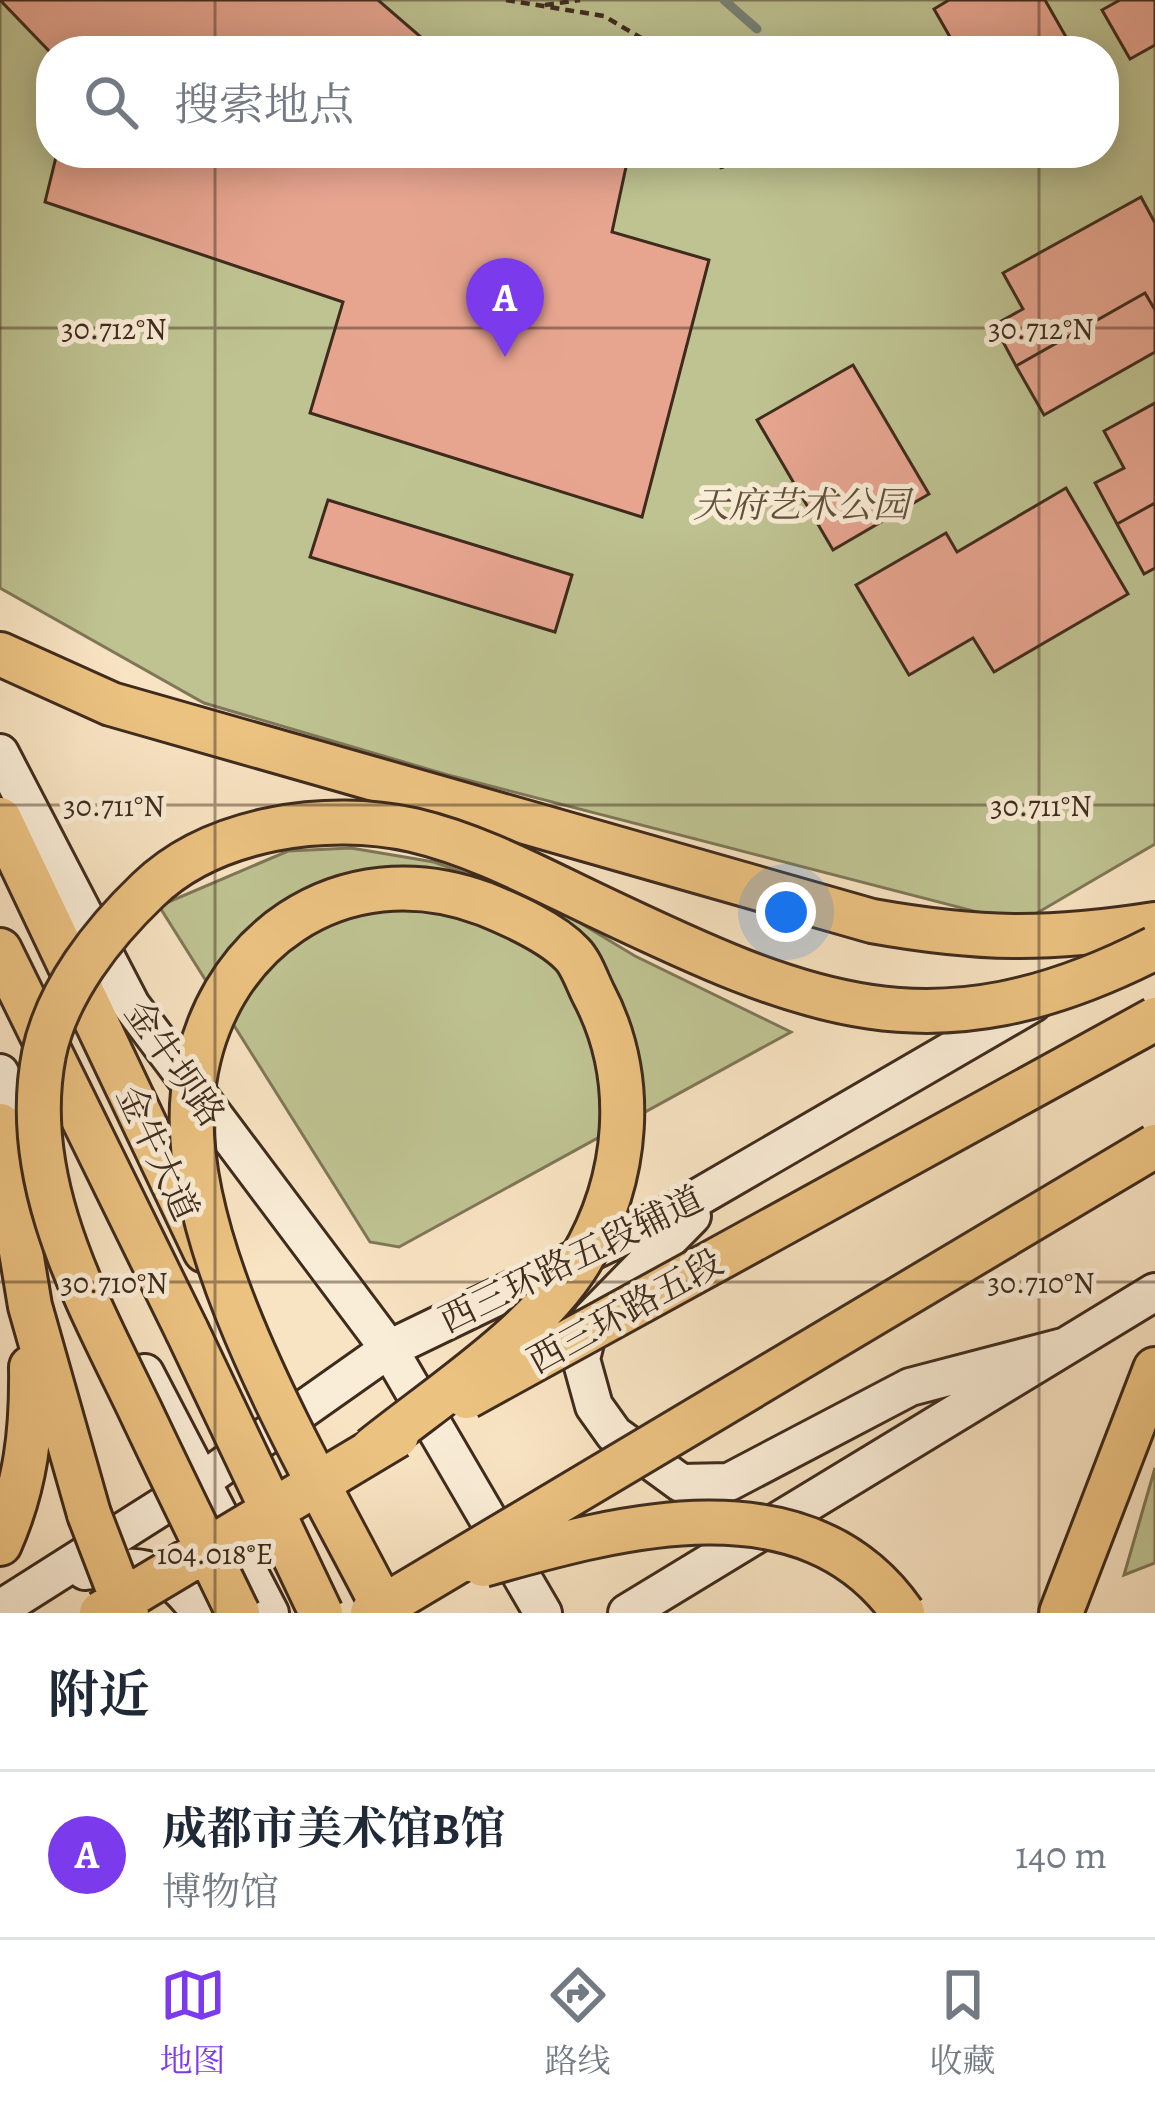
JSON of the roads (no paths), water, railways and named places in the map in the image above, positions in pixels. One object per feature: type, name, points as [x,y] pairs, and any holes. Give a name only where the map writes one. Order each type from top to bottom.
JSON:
[{"type":"highway","points":[[0,654],[111,704],[872,921],[972,938],[1065,938],[1155,927]]},
{"type":"highway","name":"金牛大道","points":[[0,819],[234,1312],[386,1613]]},
{"type":"highway","points":[[238,1613],[68,1262],[39,1140],[44,1052],[74,980],[114,923],[160,878],[234,840],[324,821],[412,830],[494,856],[760,982],[858,1007],[950,1012],[1030,1001],[1155,948]]},
{"type":"highway","points":[[234,1312],[197,1174],[192,1094],[208,1019],[236,970],[299,912],[378,890],[447,890],[508,913],[572,954],[612,1030],[625,1109],[612,1190],[579,1263],[514,1335],[373,1449]]},
{"type":"highway","name":"金牛大道","points":[[0,950],[321,1613]]},
{"type":"highway","name":"西三环路五段","points":[[100,1613],[373,1449],[1155,1019]]},
{"type":"highway","points":[[0,1125],[30,1306],[89,1514],[127,1613]]},
{"type":"highway","points":[[372,1613],[1155,1145]]},
{"type":"highway","points":[[0,1544],[18,1502],[32,1431],[30,1306]]},
{"type":"highway","points":[[1061,1613],[1155,1369]]},
{"type":"highway","points":[[430,1580],[601,1532],[682,1520],[751,1524],[830,1548],[885,1587],[903,1613]]},
{"type":"main road","name":"金牛坝路","points":[[0,753],[131,1005],[389,1349],[543,1613]]},
{"type":"main road","name":"西三环路五段辅道","points":[[0,1609],[199,1483],[389,1349],[673,1212],[1155,927]]},
{"type":"main road","points":[[0,1073],[199,1483],[270,1613]]},
{"type":"main road","points":[[734,1177],[591,1319],[580,1359],[594,1406],[614,1434],[681,1483],[729,1482],[910,1388],[1063,1347]]},
{"type":"main road","points":[[627,1613],[1155,1292]]},
{"type":"main road","points":[[57,1576],[140,1566],[177,1581],[200,1613]]},
{"type":"waterway","points":[[724,0],[757,29]]},
{"type":"place","name":"成都市美术馆B馆","points":[[505,357]]},
{"type":"park label","name":"天府艺术公园","points":[[801,504]]}]
